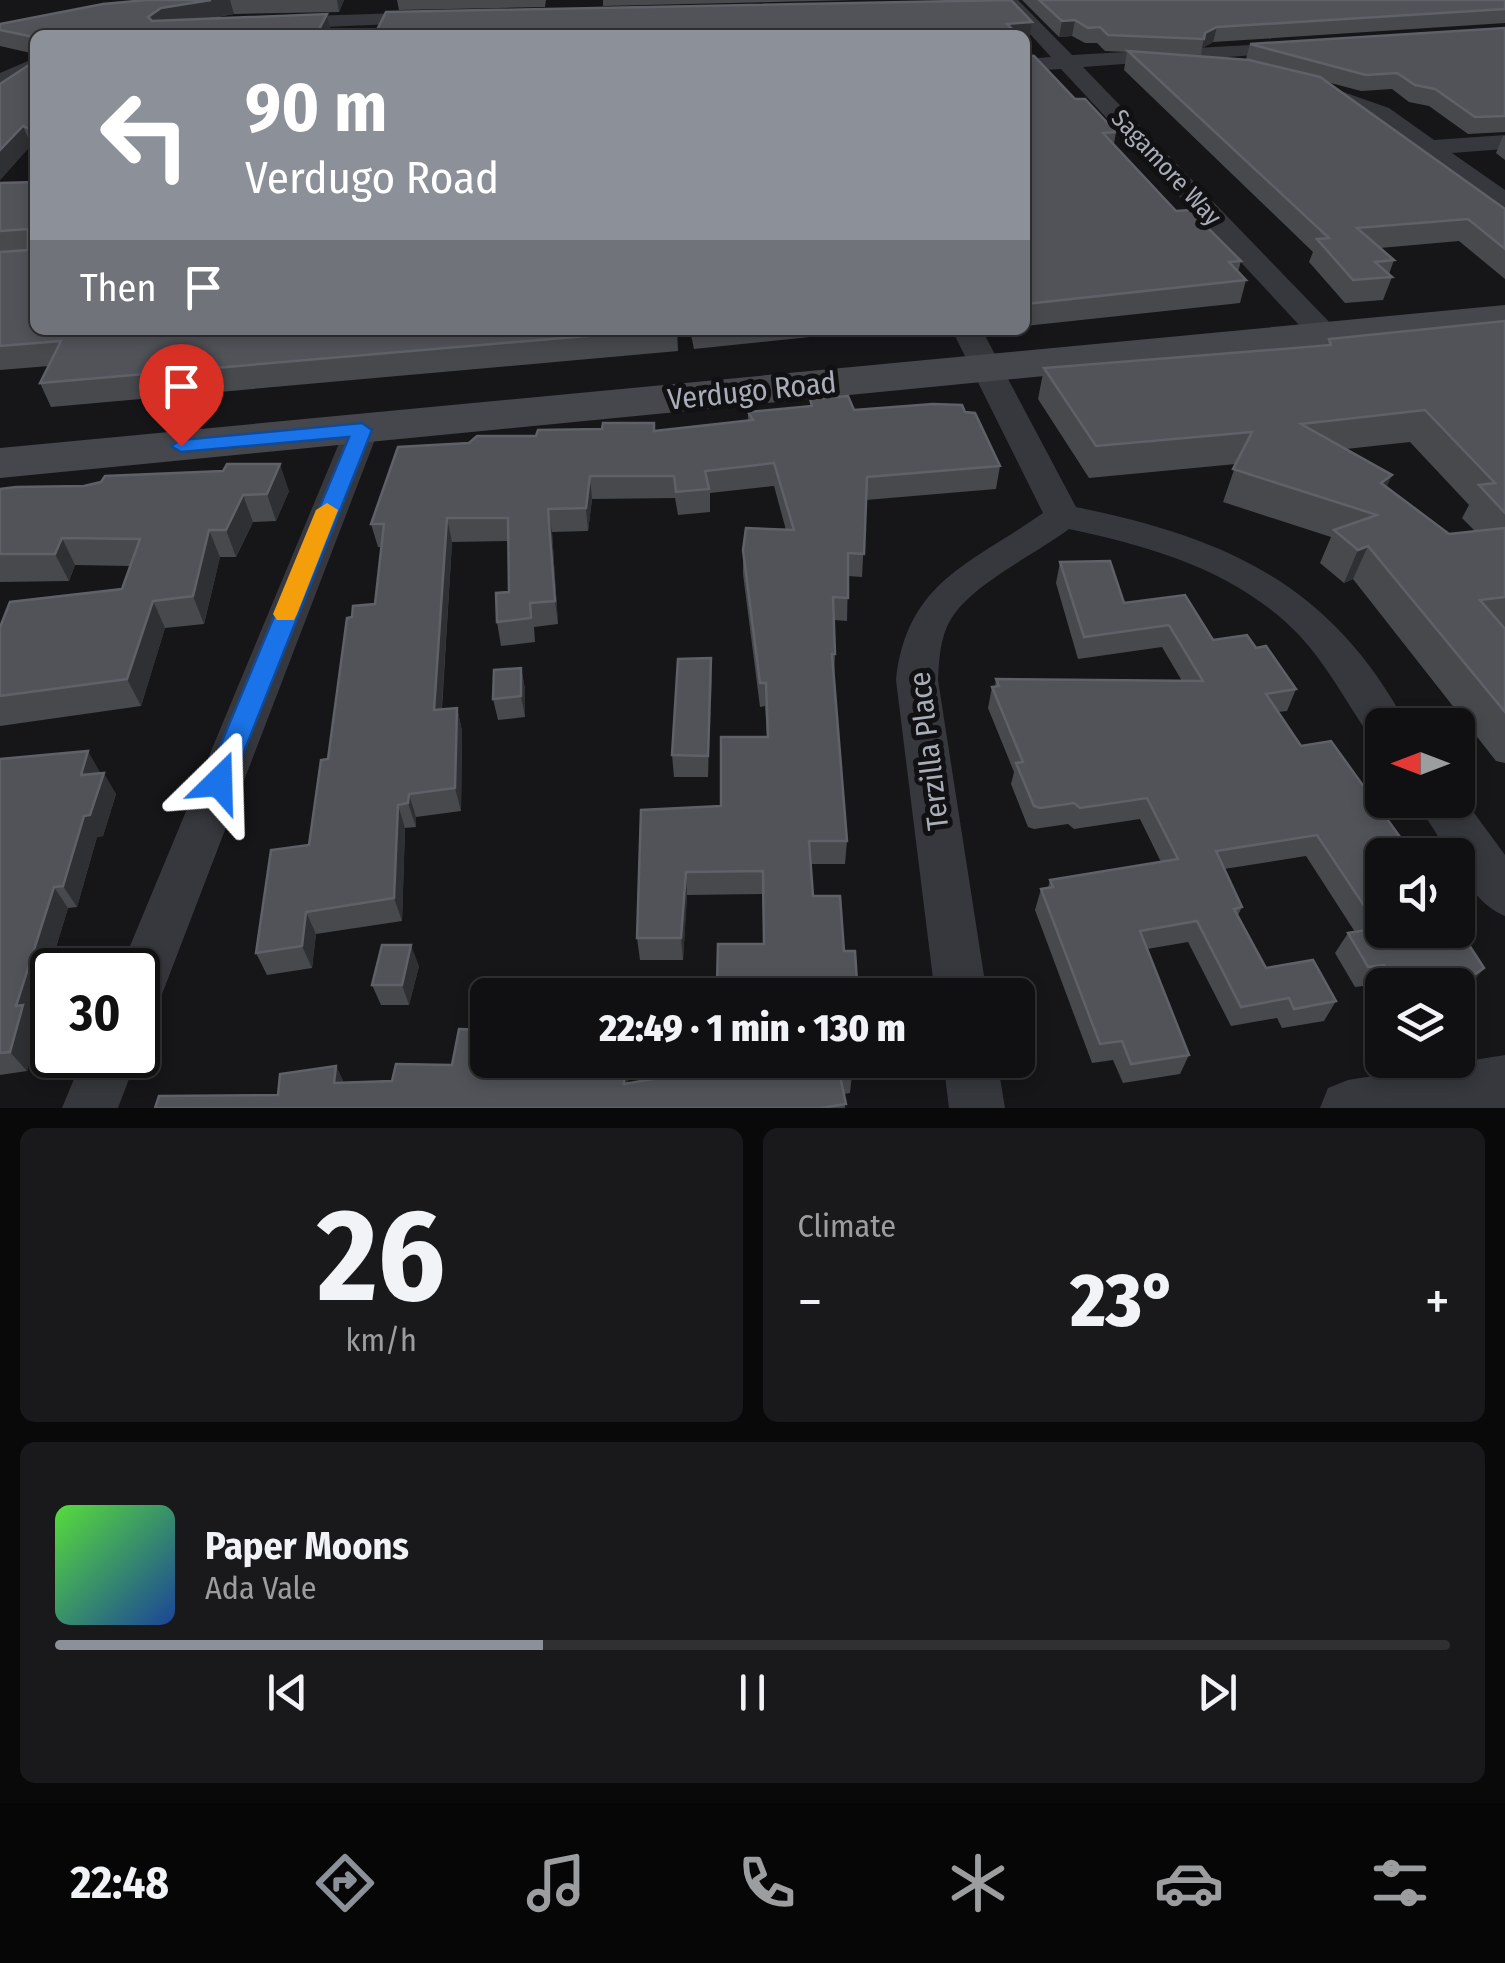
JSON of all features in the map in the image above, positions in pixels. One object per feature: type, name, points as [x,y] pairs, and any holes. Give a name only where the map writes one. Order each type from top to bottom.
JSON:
[{"type":"main road","name":"Verdugo Road","points":[[0,463],[362,430],[977,349],[1325,334],[1505,318]]},
{"type":"street","name":"Sagamore Way","points":[[1002,5],[1066,61],[1325,334]]},
{"type":"street","points":[[267,11],[363,27],[463,18]]},
{"type":"street","points":[[1030,65],[1328,44]]},
{"type":"street","points":[[1137,57],[1268,77],[1381,112],[1505,202]]},
{"type":"street","points":[[4,72],[30,63]]},
{"type":"street","points":[[1431,147],[1505,142]]},
{"type":"street","points":[[977,349],[1063,516],[1138,531],[1206,554],[1270,586],[1314,626],[1373,708]]},
{"type":"street","points":[[154,948],[362,430]]},
{"type":"street","name":"Terzilla Place","points":[[959,978],[917,680],[918,644],[933,610],[956,584],[1063,516]]},
{"type":"street","points":[[1451,818],[1505,894]]},
{"type":"street","points":[[90,1108],[102,1078]]},
{"type":"street","points":[[973,1078],[977,1108]]},
{"type":"street","points":[[1348,1108],[1505,1083]]},
{"type":"building","points":[[211,0],[161,8],[148,17],[152,21],[327,14],[319,30],[30,30],[30,36],[0,30],[0,24],[103,4]]},
{"type":"building","points":[[1011,0],[1032,22],[1007,24],[1013,30],[377,30],[386,12]]},
{"type":"building","points":[[1039,0],[1505,0],[1505,9],[1217,27],[1205,33],[1204,39],[1108,35],[1100,27],[1088,28],[1075,20],[1062,21]]},
{"type":"building","points":[[1505,28],[1505,116],[1475,117],[1435,89],[1415,85],[1397,73],[1366,75],[1250,44]]},
{"type":"building","points":[[1128,51],[1249,60],[1320,77],[1505,209],[1505,249],[1468,219],[1357,228],[1394,260],[1375,262],[1392,277],[1353,280],[1317,239],[1329,238]]},
{"type":"building","points":[[1030,56],[1075,99],[1085,99],[1116,132],[1103,133],[1176,211],[1190,210],[1241,261],[1229,262],[1246,280],[1030,303]]},
{"type":"building","points":[[30,64],[30,129],[23,126],[0,150],[0,84]]},
{"type":"building","points":[[30,182],[30,335],[598,335],[40,383],[61,341],[0,346],[0,252],[28,250],[28,229],[0,231],[0,183]]},
{"type":"building","points":[[1505,321],[1505,513],[1479,485],[1495,483],[1425,410],[1301,424],[1392,475],[1381,483],[1449,534],[1505,528],[1505,597],[1480,600],[1505,629],[1505,712],[1368,546],[1358,550],[1334,530],[1377,515],[1233,469],[1252,432],[1096,446],[1044,368],[1331,345],[1329,339]]},
{"type":"building","points":[[848,396],[854,410],[962,405],[965,412],[975,413],[1000,466],[867,477],[864,554],[848,553],[848,598],[833,597],[832,654],[847,841],[809,841],[813,896],[840,896],[844,951],[855,951],[857,978],[717,978],[718,944],[764,944],[763,871],[686,872],[681,938],[637,938],[641,810],[721,806],[721,737],[768,737],[766,683],[760,683],[743,550],[746,528],[794,530],[774,463],[705,471],[709,489],[676,492],[674,476],[590,476],[586,508],[548,509],[555,601],[530,603],[531,618],[497,622],[496,593],[509,592],[508,518],[447,518],[434,710],[457,708],[455,788],[409,794],[408,803],[398,805],[394,898],[306,912],[302,946],[256,953],[271,850],[309,845],[321,760],[328,759],[347,618],[352,617],[353,606],[375,604],[384,524],[371,524],[398,447],[469,443],[477,436],[536,436],[538,430],[602,429],[603,423],[654,423],[654,431],[753,420],[748,412],[812,406],[810,399]]},
{"type":"building","points":[[227,464],[280,464],[267,494],[243,495],[226,530],[209,530],[193,596],[153,601],[127,679],[0,696],[0,627],[10,602],[122,589],[140,539],[62,538],[55,554],[0,554],[0,489],[84,486],[101,482],[105,476],[223,471]]},
{"type":"building","points":[[1110,561],[1124,603],[1185,595],[1213,640],[1247,635],[1256,648],[1266,646],[1296,689],[1266,694],[1301,746],[1331,741],[1365,788],[1365,818],[1386,818],[1401,838],[1365,838],[1365,907],[1317,835],[1216,851],[1242,907],[1234,909],[1266,968],[1313,960],[1336,1001],[1294,1009],[1289,998],[1241,1007],[1197,921],[1140,931],[1189,1055],[1131,1064],[1122,1041],[1100,1044],[1041,889],[1053,887],[1050,880],[1178,859],[1147,798],[1080,808],[1074,803],[1034,806],[1016,763],[1023,762],[992,687],[999,686],[996,679],[1203,681],[1169,625],[1084,637],[1060,562]]},
{"type":"building","points":[[711,658],[708,756],[672,755],[678,659]]},
{"type":"building","points":[[521,668],[521,696],[493,699],[494,670]]},
{"type":"building","points":[[88,751],[81,775],[104,773],[90,815],[84,816],[63,886],[54,887],[35,948],[30,948],[30,962],[16,1006],[23,1005],[10,1052],[0,1053],[0,759]]},
{"type":"building","points":[[1365,930],[1365,948],[1471,948],[1484,968],[1475,974],[1475,968],[1368,967],[1348,933]]},
{"type":"building","points":[[382,945],[411,945],[402,985],[372,985]]},
{"type":"building","points":[[459,1029],[470,1029],[470,1078],[624,1078],[624,1084],[659,1078],[840,1078],[846,1104],[821,1108],[155,1108],[159,1096],[278,1095],[280,1074],[336,1066],[334,1083],[392,1081],[396,1064],[452,1065]]},
{"type":"slow traffic","points":[[285,614],[327,510]]},
{"type":"route","points":[[181,446],[362,430],[219,782]]}]
